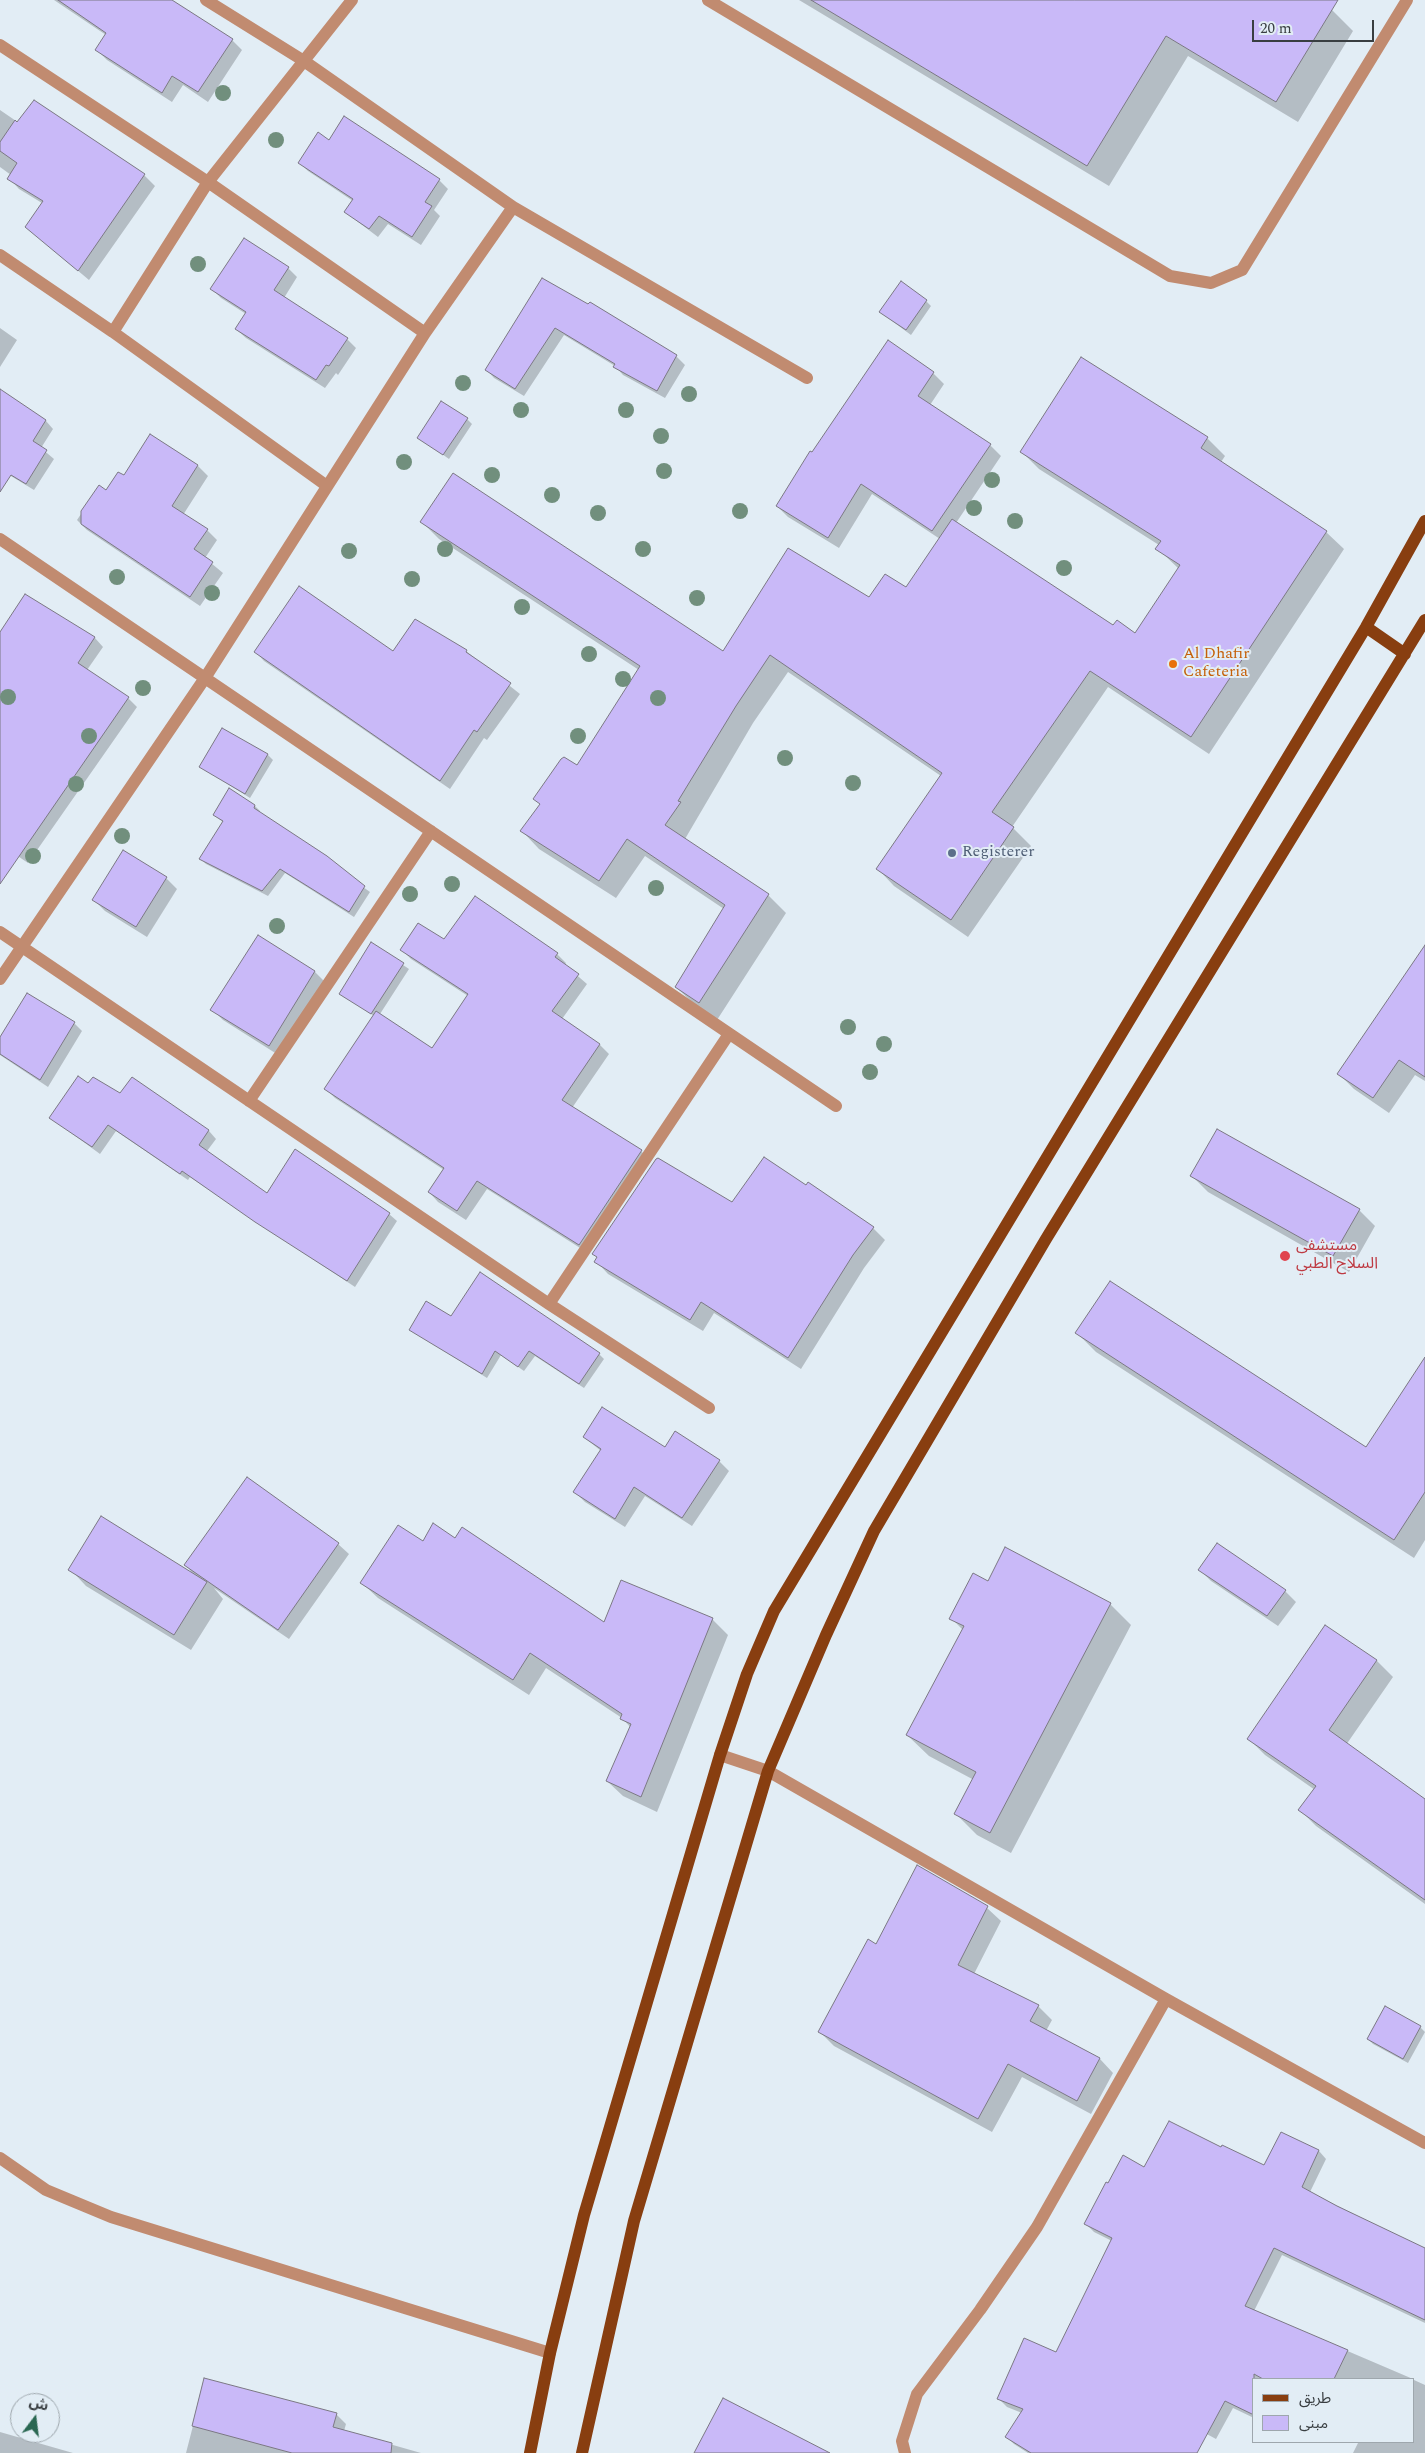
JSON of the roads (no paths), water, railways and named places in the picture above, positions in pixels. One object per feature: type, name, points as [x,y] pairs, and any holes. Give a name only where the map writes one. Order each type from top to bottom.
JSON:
[{"type":"main road","points":[[530,2453],[550,2353],[584,2215],[720,1755],[747,1674],[774,1611],[1366,627],[1425,521]]},
{"type":"main road","points":[[582,2453],[634,2221],[768,1771],[796,1701],[874,1530],[1046,1238],[1425,620]]},
{"type":"main road","points":[[1366,627],[1405,654]]},
{"type":"street","points":[[206,0],[304,61],[513,207],[807,378]]},
{"type":"street","points":[[113,332],[208,182],[352,0]]},
{"type":"street","points":[[708,0],[1170,276],[1212,284],[1242,270],[1407,0]]},
{"type":"street","points":[[0,45],[208,182],[425,333]]},
{"type":"street","points":[[0,979],[23,948],[205,678],[425,333],[513,207]]},
{"type":"street","points":[[0,254],[113,332],[327,486]]},
{"type":"street","points":[[0,539],[836,1106]]},
{"type":"street","points":[[249,1101],[431,831]]},
{"type":"street","points":[[0,932],[549,1304],[709,1408]]},
{"type":"street","points":[[549,1304],[729,1034]]},
{"type":"street","points":[[720,1755],[768,1771],[1166,2000],[1425,2143]]},
{"type":"street","points":[[905,2453],[902,2441],[917,2394],[980,2310],[1037,2228],[1166,2000]]},
{"type":"street","points":[[0,2158],[46,2190],[110,2217],[550,2353]]},
{"type":"place","name":"Al Dhafir Cafeteria","points":[[1173,664]]},
{"type":"place","name":"Registerer","points":[[952,853]]},
{"type":"place","name":"مستشفى السلاح الطبي","points":[[1285,1256]]}]
